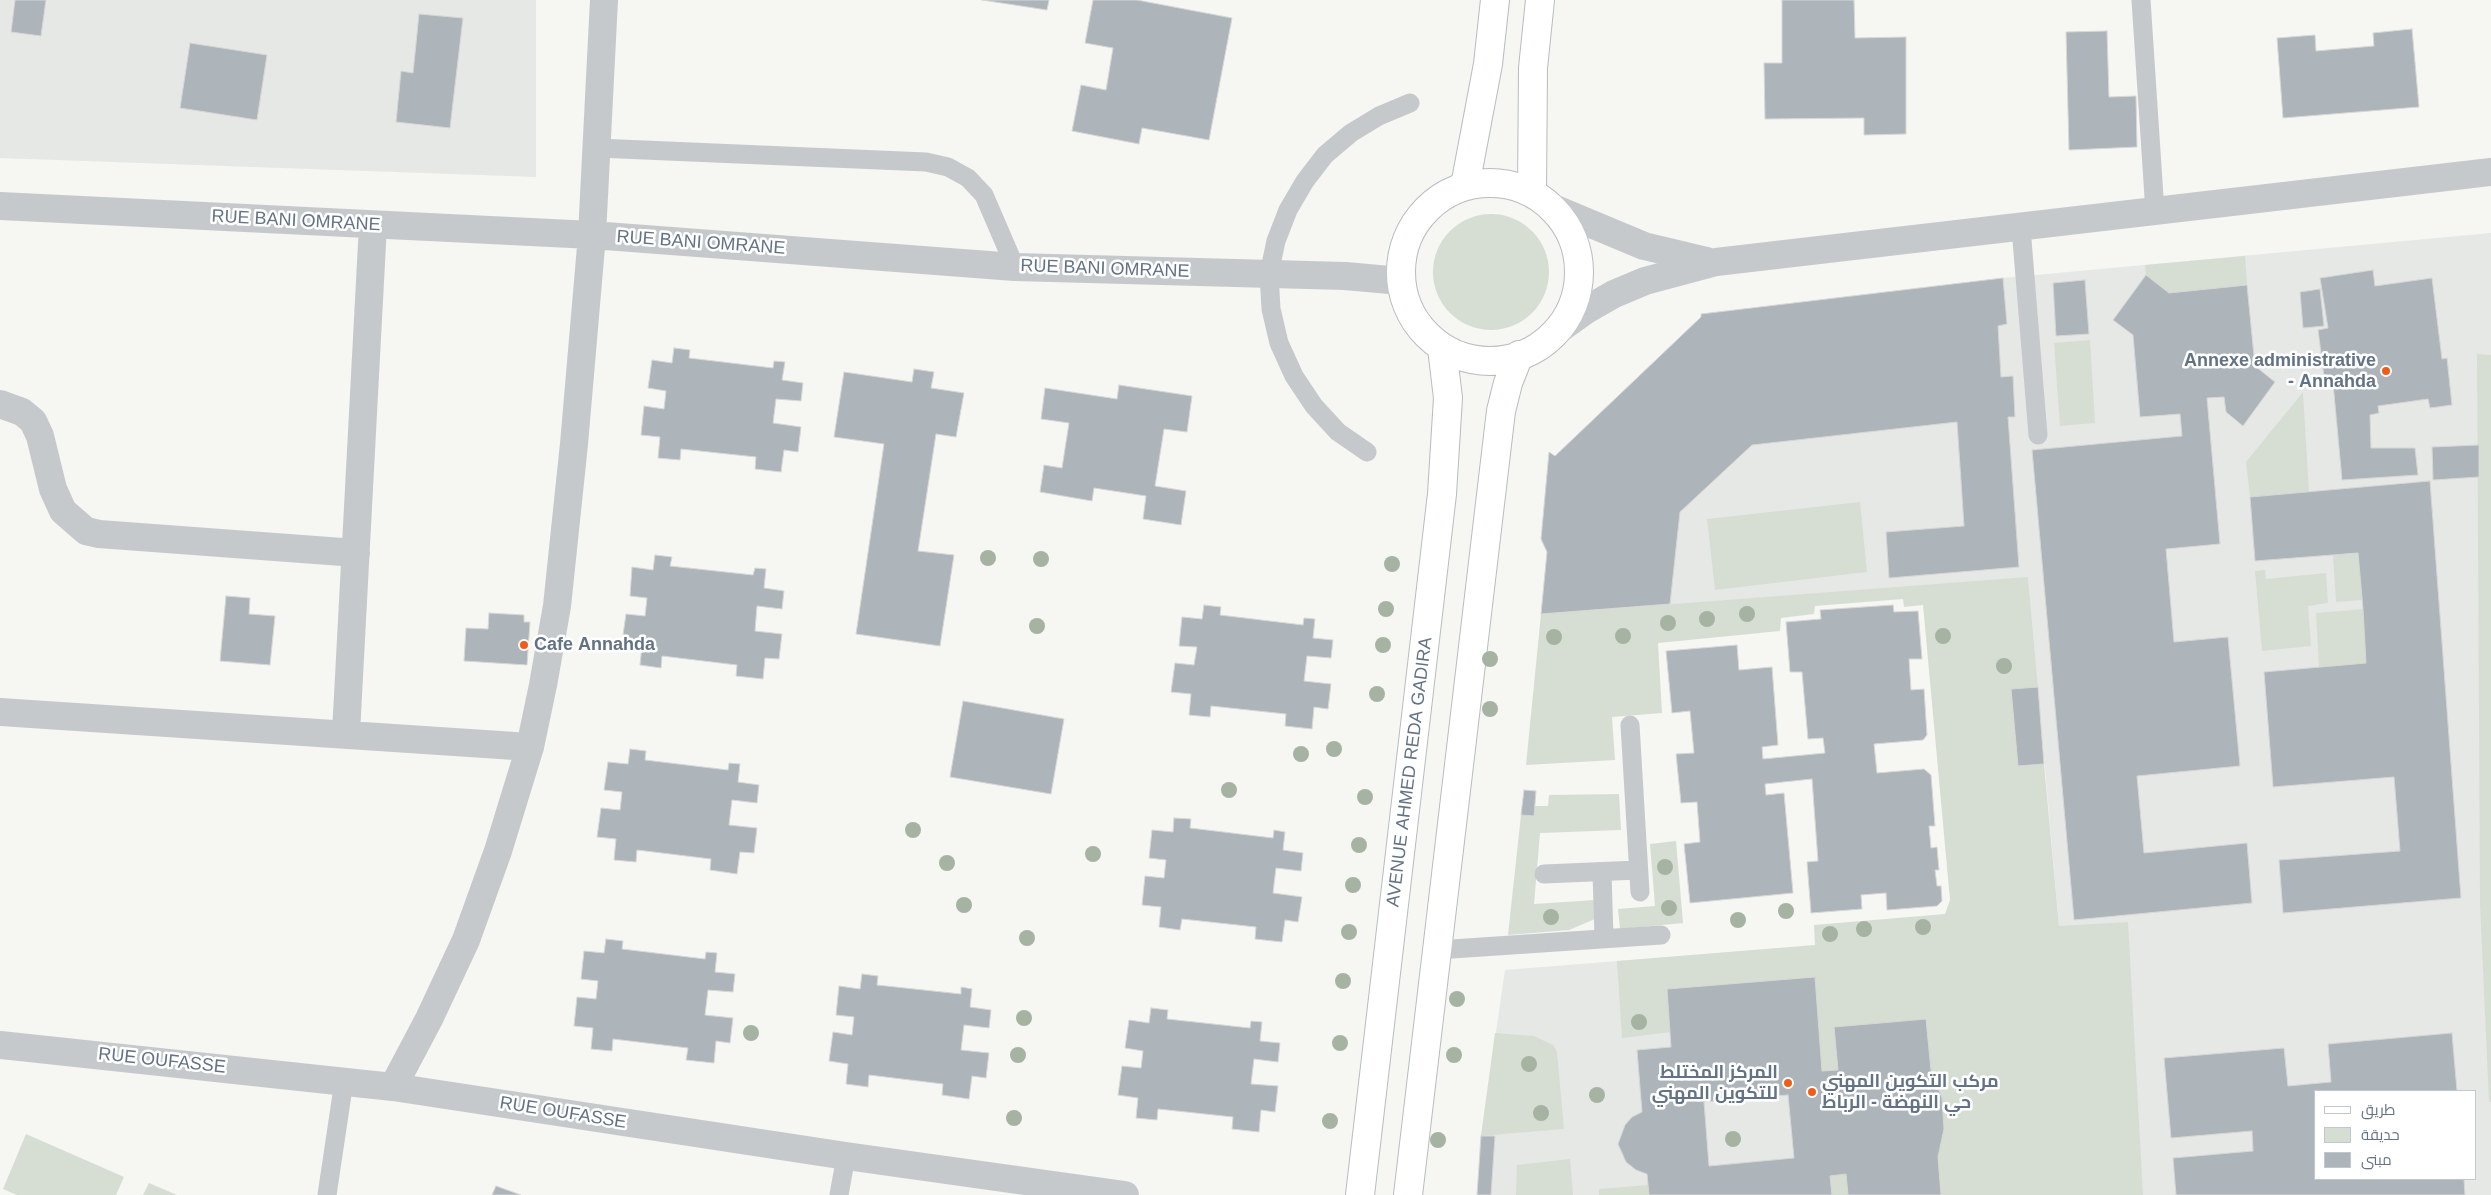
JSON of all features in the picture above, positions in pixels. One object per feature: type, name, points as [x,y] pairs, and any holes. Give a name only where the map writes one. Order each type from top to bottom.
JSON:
[{"type":"main road","points":[[1465,186],[1488,64],[1495,0]]},
{"type":"main road","points":[[1540,0],[1533,68],[1543,201]]},
{"type":"main road","points":[[1495,183],[1510,184],[1543,201],[1571,236],[1579,268],[1574,301],[1558,330],[1538,348],[1493,361],[1466,359],[1442,348],[1422,330],[1412,315],[1405,299],[1401,281],[1402,257],[1407,241],[1424,212],[1442,196],[1465,186],[1495,183]]},
{"type":"main road","name":"AVENUE AHMED REDA GADIRA","points":[[1360,1195],[1442,494],[1448,398],[1442,348]]},
{"type":"main road","points":[[1408,1195],[1501,410],[1508,383],[1519,355]]},
{"type":"street","points":[[392,1087],[429,1019],[466,940],[498,851],[530,747],[558,606],[592,235],[604,0]]},
{"type":"street","points":[[1558,330],[1586,310],[1614,294],[1645,281],[1716,262],[2491,172]]},
{"type":"street","points":[[1543,201],[1644,246],[1716,262]]},
{"type":"street","name":"RUE BANI OMRANE","points":[[0,206],[592,235],[1015,267],[1345,276],[1401,281]]},
{"type":"street","points":[[346,733],[373,225]]},
{"type":"street","points":[[0,404],[22,412],[33,422],[40,436],[53,489],[63,511],[86,531],[99,534],[356,553]]},
{"type":"street","points":[[0,712],[346,733],[530,747]]},
{"type":"street","name":"RUE OUFASSE","points":[[0,1045],[392,1087],[846,1156],[1125,1195]]},
{"type":"lane","points":[[2141,0],[2155,212]]},
{"type":"lane","points":[[1367,452],[1338,432],[1314,406],[1294,376],[1280,344],[1271,309],[1269,274],[1276,241],[1288,210],[1305,181],[1325,155],[1351,133],[1379,116],[1410,103]]},
{"type":"lane","points":[[597,148],[917,162],[948,167],[968,178],[984,195],[1015,267]]},
{"type":"lane","points":[[2021,228],[2038,435]]},
{"type":"lane","points":[[1630,725],[1640,892]]},
{"type":"lane","points":[[1544,874],[1638,870]]},
{"type":"lane","points":[[1602,872],[1604,938]]},
{"type":"lane","points":[[1437,950],[1661,935]]},
{"type":"lane","points":[[327,1195],[344,1081]]},
{"type":"lane","points":[[839,1195],[846,1156]]},
{"type":"shaded area","points":[[0,0],[536,0],[536,177],[0,158]]},
{"type":"shaded area","points":[[2491,233],[2491,1195],[1477,1195],[1481,1136],[1505,970],[2059,926],[2028,578],[1541,614],[1547,552],[1541,539],[1549,452],[1555,456],[1701,317],[1701,314],[2003,278]]},
{"type":"green space","points":[[1491,214],[1513,219],[1532,231],[1544,250],[1549,272],[1544,294],[1532,313],[1513,325],[1491,330],[1469,325],[1450,313],[1438,294],[1433,272],[1438,250],[1450,231],[1469,219]]},
{"type":"green space","points":[[2245,256],[2247,285],[2169,293],[2146,275],[2145,265]]},
{"type":"green space","points":[[2090,340],[2095,423],[2060,426],[2054,343]]},
{"type":"green space","points":[[2477,354],[2491,355],[2491,1102],[2489,1102],[2480,904]]},
{"type":"green space","points":[[2303,392],[2309,492],[2250,497],[2246,462]]},
{"type":"green space","points":[[1860,502],[1867,572],[1715,590],[1707,519]]},
{"type":"green space","points":[[2358,553],[2362,600],[2336,602],[2333,555]]},
{"type":"green space","points":[[2265,570],[2266,579],[2326,573],[2328,603],[2308,606],[2311,646],[2262,651],[2255,571]]},
{"type":"green space","points":[[2028,577],[2038,687],[2011,689],[2018,766],[2044,764],[2059,926],[2128,922],[2143,1195],[1941,1195],[1938,1157],[1944,1129],[1942,1098],[1931,1070],[1926,1019],[1834,1027],[1838,1070],[1822,1071],[1814,977],[1667,989],[1671,1032],[1622,1038],[1617,961],[1815,945],[1814,925],[1945,914],[1950,900],[1923,605],[1904,607],[1903,599],[1815,606],[1814,614],[1781,618],[1780,631],[1658,643],[1662,713],[1612,717],[1615,760],[1526,765],[1541,614]]},
{"type":"green space","points":[[2363,609],[2366,663],[2319,667],[2316,613]]},
{"type":"green space","points":[[1619,794],[1621,830],[1540,833],[1534,904],[1595,900],[1595,919],[1569,930],[1508,935],[1521,815],[1535,806],[1548,806],[1549,795]]},
{"type":"green space","points":[[1676,841],[1683,923],[1620,929],[1618,909],[1655,906],[1650,844]]},
{"type":"green space","points":[[1495,1033],[1534,1036],[1553,1045],[1557,1052],[1564,1129],[1481,1136]]},
{"type":"green space","points":[[26,1134],[124,1177],[116,1195],[17,1195],[3,1189]]},
{"type":"green space","points":[[1570,1159],[1573,1195],[1516,1195],[1517,1165]]},
{"type":"green space","points":[[1846,1174],[1848,1195],[1832,1195],[1830,1176]]},
{"type":"green space","points":[[149,1183],[177,1195],[143,1195]]},
{"type":"green space","points":[[1648,1185],[1649,1195],[1599,1195],[1599,1189]]},
{"type":"building","points":[[15,0],[46,0],[41,36],[11,32]]},
{"type":"building","points":[[982,0],[1049,0],[1047,10]]},
{"type":"building","points":[[1093,0],[1137,0],[1232,18],[1209,140],[1142,128],[1139,144],[1072,131],[1081,85],[1106,90],[1113,48],[1085,43]]},
{"type":"building","points":[[1782,0],[1854,0],[1855,38],[1906,37],[1906,134],[1864,135],[1864,118],[1765,119],[1764,63],[1782,63]]},
{"type":"building","points":[[419,14],[463,18],[450,128],[396,122],[401,71],[413,73]]},
{"type":"building","points":[[2412,29],[2419,107],[2283,118],[2277,38],[2315,35],[2316,51],[2374,46],[2373,33]]},
{"type":"building","points":[[2107,31],[2109,97],[2136,96],[2137,147],[2069,150],[2066,32]]},
{"type":"building","points":[[190,43],[267,55],[257,120],[180,108]]},
{"type":"building","name":"Annexe administrative - Annahda","points":[[2373,270],[2375,286],[2432,278],[2442,359],[2447,358],[2452,405],[2430,408],[2428,399],[2378,406],[2379,413],[2370,415],[2371,448],[2415,448],[2418,475],[2342,480],[2333,383],[2325,384],[2318,330],[2328,328],[2320,278]]},
{"type":"building","points":[[2146,275],[2169,293],[2247,285],[2255,366],[2275,382],[2243,426],[2226,412],[2224,397],[2207,398],[2220,544],[2166,549],[2174,642],[2228,637],[2240,766],[2137,776],[2144,853],[2247,843],[2252,903],[2074,920],[2032,450],[2182,436],[2180,414],[2140,417],[2133,335],[2113,320]]},
{"type":"building","points":[[2003,278],[2007,324],[1998,326],[2001,377],[2013,376],[2015,417],[2008,417],[2019,567],[1889,578],[1886,532],[1964,526],[1957,422],[1752,445],[1680,512],[1670,604],[1541,614],[1547,552],[1541,539],[1549,452],[1555,456],[1701,317],[1701,314]]},
{"type":"building","points":[[2085,280],[2089,334],[2056,336],[2053,283]]},
{"type":"building","points":[[2320,289],[2324,326],[2303,328],[2300,292]]},
{"type":"building","points":[[674,348],[690,350],[689,358],[773,368],[774,361],[785,362],[782,380],[803,383],[801,401],[776,399],[773,423],[801,427],[798,452],[784,450],[781,472],[755,469],[756,457],[681,449],[680,460],[658,458],[660,437],[641,435],[644,406],[664,409],[666,391],[648,388],[652,360],[672,363]]},
{"type":"building","points":[[914,369],[934,372],[931,388],[964,393],[956,437],[936,434],[918,551],[954,555],[940,646],[856,634],[884,444],[834,437],[844,372],[912,382]]},
{"type":"building","points":[[1119,385],[1192,396],[1187,432],[1164,429],[1155,486],[1186,491],[1181,525],[1143,519],[1146,496],[1094,488],[1092,501],[1040,492],[1044,465],[1062,468],[1069,423],[1041,419],[1045,388],[1117,399]]},
{"type":"building","points":[[2479,445],[2479,477],[2433,480],[2432,447]]},
{"type":"building","points":[[2430,481],[2461,898],[2283,913],[2279,860],[2400,851],[2394,777],[2273,787],[2264,672],[2366,663],[2363,609],[2358,553],[2255,561],[2250,497]]},
{"type":"building","points":[[655,555],[672,557],[670,566],[753,575],[755,568],[766,569],[764,588],[784,591],[782,609],[757,606],[755,631],[782,634],[779,659],[765,658],[763,679],[736,676],[737,665],[662,656],[661,668],[640,665],[642,645],[622,642],[626,614],[645,616],[647,598],[630,596],[632,567],[653,570]]},
{"type":"building","points":[[226,596],[250,598],[249,614],[275,616],[270,665],[220,661]]},
{"type":"building","points":[[1204,605],[1221,607],[1220,615],[1303,625],[1304,618],[1315,619],[1313,638],[1333,640],[1331,658],[1307,656],[1304,681],[1331,684],[1328,709],[1314,707],[1312,729],[1285,726],[1286,714],[1211,706],[1210,717],[1189,715],[1191,694],[1171,692],[1175,663],[1194,665],[1197,647],[1179,646],[1182,617],[1202,619]]},
{"type":"building","points":[[1893,605],[1894,612],[1918,611],[1922,659],[1909,659],[1911,690],[1924,689],[1927,735],[1923,740],[1874,744],[1877,773],[1924,769],[1931,775],[1935,826],[1929,826],[1931,848],[1937,847],[1939,870],[1935,870],[1937,886],[1941,886],[1942,901],[1937,906],[1887,910],[1886,893],[1861,895],[1862,909],[1811,913],[1807,862],[1818,861],[1812,779],[1765,784],[1766,795],[1784,793],[1793,893],[1690,903],[1684,844],[1700,842],[1697,802],[1681,803],[1676,754],[1694,753],[1690,711],[1672,713],[1666,651],[1737,645],[1739,670],[1772,667],[1778,745],[1762,747],[1763,759],[1825,753],[1823,738],[1808,739],[1802,672],[1790,672],[1786,622],[1821,619],[1820,610]]},
{"type":"building","points":[[489,613],[524,615],[524,622],[530,622],[527,665],[464,661],[466,628],[488,629]]},
{"type":"building","points":[[2038,687],[2044,764],[2018,766],[2011,689]]},
{"type":"building","points":[[963,701],[1064,719],[1051,794],[950,777]]},
{"type":"building","points":[[630,749],[646,751],[645,760],[728,770],[729,763],[740,764],[738,782],[759,785],[757,803],[732,800],[729,825],[757,828],[754,853],[740,852],[737,874],[710,870],[711,859],[637,850],[636,862],[614,860],[616,839],[597,837],[601,808],[620,810],[622,792],[604,790],[608,762],[628,764]]},
{"type":"building","points":[[1524,790],[1536,791],[1534,816],[1521,815]]},
{"type":"building","points":[[1174,818],[1191,819],[1190,828],[1273,838],[1274,830],[1285,832],[1283,850],[1303,853],[1301,871],[1276,868],[1273,893],[1302,897],[1298,922],[1285,920],[1282,942],[1255,939],[1256,927],[1182,919],[1180,930],[1159,927],[1161,907],[1142,905],[1145,876],[1164,878],[1166,860],[1149,858],[1152,830],[1173,832]]},
{"type":"building","points":[[606,939],[623,941],[622,949],[705,959],[706,952],[717,953],[715,972],[735,974],[733,992],[708,990],[705,1015],[733,1018],[730,1043],[716,1041],[714,1063],[686,1060],[688,1048],[613,1039],[612,1051],[591,1049],[593,1028],[574,1026],[577,997],[596,999],[598,981],[581,979],[584,951],[604,953]]},
{"type":"building","points":[[862,974],[878,976],[877,985],[961,994],[961,987],[972,989],[970,1007],[991,1010],[989,1028],[964,1025],[961,1050],[989,1053],[986,1078],[972,1076],[969,1099],[942,1095],[943,1084],[869,1075],[868,1087],[846,1084],[848,1064],[829,1061],[833,1032],[852,1035],[854,1017],[836,1015],[839,986],[860,989]]},
{"type":"building","name":"المركز المختلط للتكوين المهني","points":[[1815,977],[1822,1071],[1838,1070],[1834,1027],[1926,1019],[1931,1070],[1942,1098],[1944,1129],[1938,1157],[1941,1195],[1848,1195],[1846,1174],[1830,1176],[1832,1195],[1649,1195],[1647,1174],[1636,1170],[1626,1162],[1618,1144],[1625,1125],[1632,1117],[1642,1112],[1637,1050],[1671,1047],[1667,989]],"holes":[[[1788,1095],[1794,1158],[1709,1166],[1704,1102]]]},
{"type":"building","points":[[1151,1008],[1168,1010],[1167,1019],[1250,1028],[1251,1021],[1262,1022],[1260,1041],[1280,1043],[1278,1062],[1254,1059],[1251,1084],[1278,1086],[1275,1112],[1261,1110],[1259,1132],[1232,1129],[1233,1117],[1158,1109],[1157,1120],[1136,1118],[1138,1098],[1118,1095],[1122,1066],[1141,1068],[1143,1051],[1125,1048],[1129,1020],[1149,1023]]},
{"type":"building","points":[[2452,1033],[2457,1090],[2314,1090],[2314,1180],[2464,1180],[2465,1195],[2176,1195],[2173,1158],[2253,1151],[2252,1131],[2171,1138],[2164,1058],[2284,1048],[2288,1086],[2331,1082],[2328,1044]]},
{"type":"building","points":[[1481,1136],[1495,1136],[1491,1195],[1477,1195]]},
{"type":"building","points":[[496,1186],[521,1195],[492,1195]]},
{"type":"place","name":"Annexe administrative - Annahda","points":[[2386,371]]},
{"type":"place","name":"Cafe Annahda","points":[[524,645]]},
{"type":"place","name":"المركز المختلط للتكوين المهني","points":[[1788,1083]]},
{"type":"place","name":"مركب التكوين المهني حي النهضة - الرباط","points":[[1812,1092]]}]
